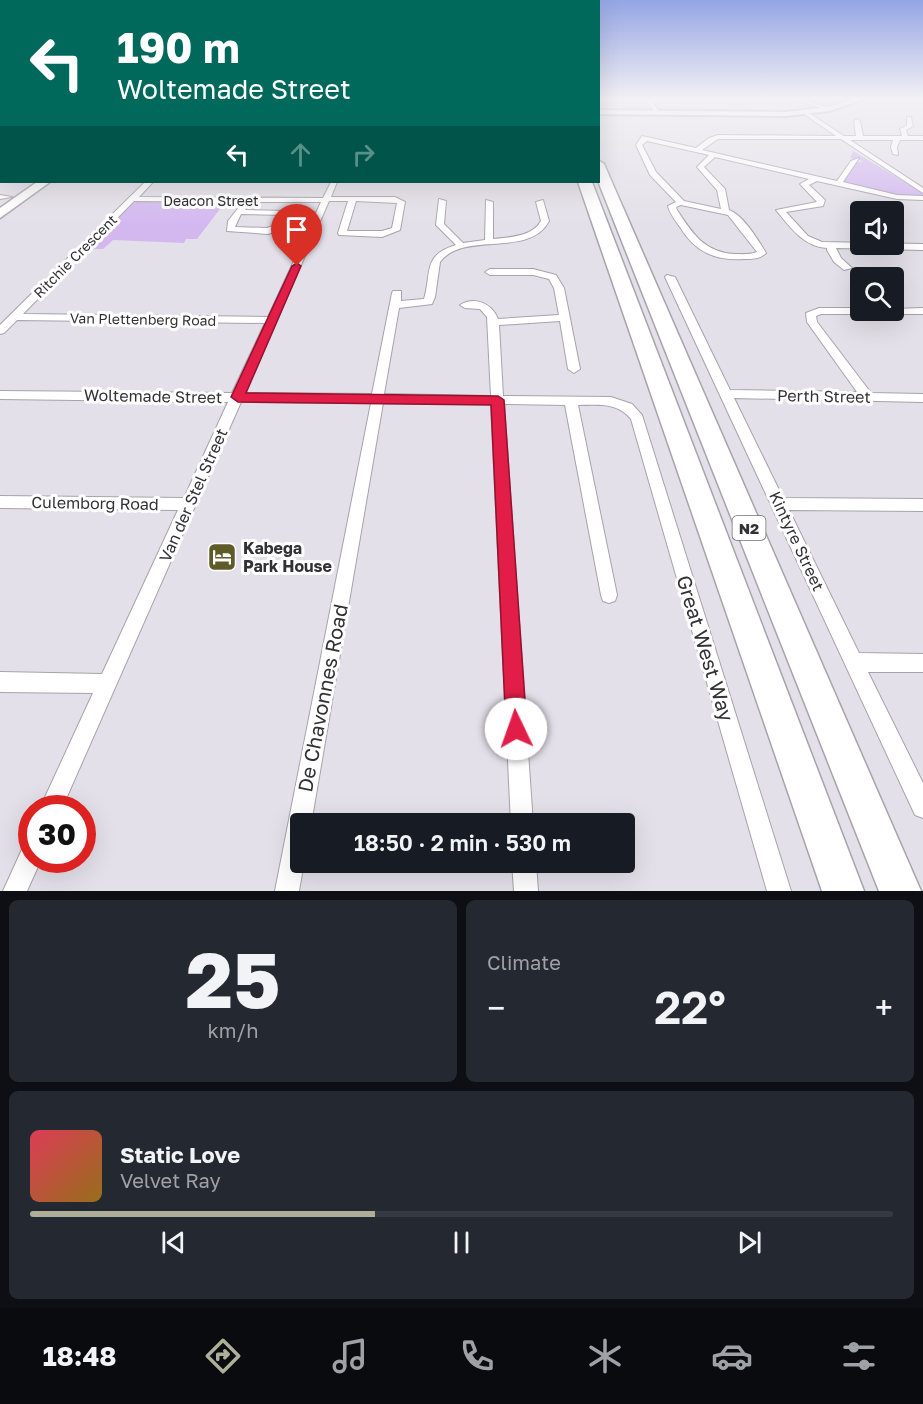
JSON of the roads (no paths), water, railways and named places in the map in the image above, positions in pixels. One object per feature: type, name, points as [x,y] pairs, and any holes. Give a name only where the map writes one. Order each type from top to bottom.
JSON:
[{"type":"highway","name":"N2","points":[[600,169],[900,891]]},
{"type":"highway","name":"N2","points":[[585,183],[843,891]]},
{"type":"main road","points":[[3,199],[28,183]]},
{"type":"main road","points":[[0,214],[43,183]]},
{"type":"street","points":[[642,141],[639,145],[651,171],[681,202]]},
{"type":"street","points":[[656,141],[897,196],[923,198]]},
{"type":"street","points":[[698,150],[709,141]]},
{"type":"street","points":[[844,141],[923,191]]},
{"type":"street","points":[[896,141],[896,154]]},
{"type":"street","points":[[714,154],[700,167],[720,189],[725,210]]},
{"type":"street","points":[[839,183],[857,159]]},
{"type":"street","points":[[817,178],[804,184],[821,200],[820,204],[780,210],[808,241],[833,245],[923,247]]},
{"type":"street","name":"Ritchie Crescent","points":[[0,331],[148,183]]},
{"type":"street","name":"Van der Stel Street","points":[[57,795],[334,183]]},
{"type":"street","name":"Deacon Street","points":[[132,199],[353,199],[400,200],[396,230],[382,234],[342,233],[353,199]]},
{"type":"street","points":[[240,212],[278,212],[287,216],[282,226],[275,230],[232,230],[229,228],[240,212],[249,200]]},
{"type":"street","points":[[442,201],[440,225],[460,245],[519,238],[539,230],[545,220],[540,202]]},
{"type":"street","points":[[489,202],[489,242]]},
{"type":"street","points":[[681,202],[725,210],[734,215],[752,236],[762,250],[760,255],[721,257],[708,253],[690,237],[672,206],[681,202]]},
{"type":"street","name":"De Chavonnes Road","points":[[286,891],[396,299],[428,302],[436,262],[444,253],[460,245]]},
{"type":"street","points":[[833,245],[831,248],[834,256],[847,268]]},
{"type":"street","points":[[489,272],[533,272],[553,277],[559,288],[574,369]]},
{"type":"street","name":"Kintyre Street","points":[[670,277],[923,807]]},
{"type":"street","points":[[465,305],[482,306],[493,316],[494,322],[521,813]]},
{"type":"street","points":[[868,398],[812,322],[810,315],[819,311],[923,311]]},
{"type":"street","name":"Van Plettenberg Road","points":[[14,317],[272,320]]},
{"type":"street","points":[[494,322],[563,318]]},
{"type":"street","name":"Perth Street","points":[[725,394],[923,398]]},
{"type":"street","name":"Woltemade Street","points":[[0,395],[611,401],[628,407]]},
{"type":"street","points":[[571,401],[609,595]]},
{"type":"street","name":"Great West Way","points":[[628,407],[637,418],[779,891]]},
{"type":"street","name":"Culemborg Road","points":[[0,502],[190,504]]},
{"type":"street","points":[[780,504],[923,505]]},
{"type":"street","points":[[853,662],[923,663]]},
{"type":"street","points":[[0,682],[107,684]]},
{"type":"street","points":[[15,891],[23,873]]},
{"type":"street","points":[[525,873],[526,891]]},
{"type":"place","name":"Kabega Park House","points":[[222,557]]}]
